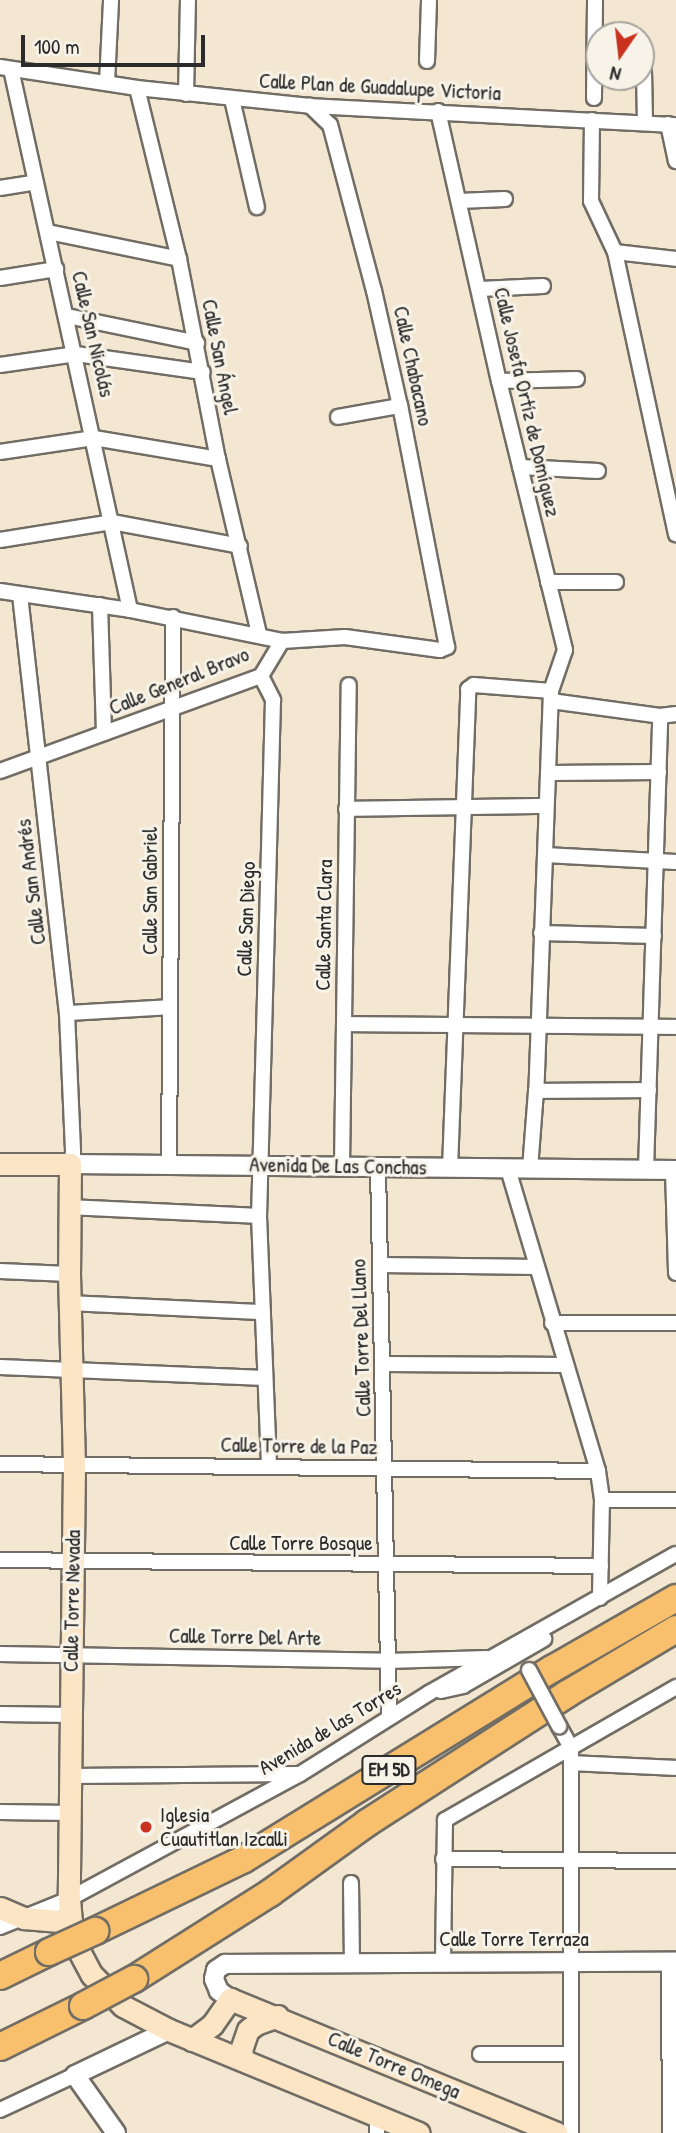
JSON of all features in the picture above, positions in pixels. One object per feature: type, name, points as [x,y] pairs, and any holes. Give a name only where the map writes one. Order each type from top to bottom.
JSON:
[{"type":"highway","name":"EM 5D","points":[[0,1976],[49,1952],[83,1927],[244,1859],[552,1669],[676,1598]]},
{"type":"highway","name":"EM 5D","points":[[0,2047],[134,1979],[270,1893],[367,1822],[676,1629]]},
{"type":"main road","name":"Avenida De Las Conchas","points":[[0,1164],[70,1164]]},
{"type":"main road","name":"Calle Torre Nevada","points":[[70,1164],[69,1274],[73,1370],[74,1563],[69,1899],[83,1927],[79,1951],[92,1975],[123,2006],[192,2040]]},
{"type":"main road","points":[[0,1908],[24,1918],[83,1927]]},
{"type":"main road","points":[[192,2040],[212,2025],[230,1999]]},
{"type":"main road","name":"Calle Torre Omega","points":[[230,1999],[278,2016],[557,2133]]},
{"type":"main road","points":[[243,2060],[243,2039],[248,2031],[256,2024],[278,2016]]},
{"type":"main road","points":[[192,2040],[243,2060],[377,2124],[419,2133]]},
{"type":"street","points":[[107,83],[111,0]]},
{"type":"street","points":[[186,94],[188,0]]},
{"type":"street","points":[[427,61],[429,0]]},
{"type":"street","points":[[594,98],[595,0]]},
{"type":"street","name":"Calle Plan de Guadalupe Victoria","points":[[5,68],[137,88],[310,106],[672,125]]},
{"type":"street","name":"Calle San Nicolás","points":[[5,68],[57,269],[130,610]]},
{"type":"street","name":"Calle San Ángel","points":[[137,88],[179,259],[218,459],[259,634]]},
{"type":"street","points":[[644,91],[645,123]]},
{"type":"street","points":[[232,99],[257,207]]},
{"type":"street","name":"Calle Chabacano","points":[[282,641],[345,637],[439,650],[447,647],[400,406],[374,291],[330,125],[310,106]]},
{"type":"street","name":"Calle Josefa Ortíz de Domíguez","points":[[439,111],[499,381],[565,650],[551,696],[536,1091],[530,1169]]},
{"type":"street","points":[[592,120],[589,190],[591,201],[615,252],[676,534]]},
{"type":"street","points":[[672,125],[676,161]]},
{"type":"street","points":[[0,188],[36,182]]},
{"type":"street","points":[[459,201],[505,199]]},
{"type":"street","points":[[48,232],[179,259]]},
{"type":"street","points":[[615,252],[676,259]]},
{"type":"street","points":[[0,278],[57,269]]},
{"type":"street","points":[[480,289],[543,286]]},
{"type":"street","points":[[67,316],[197,343]]},
{"type":"street","points":[[0,365],[76,354],[203,372]]},
{"type":"street","points":[[499,381],[578,379]]},
{"type":"street","points":[[338,416],[400,406]]},
{"type":"street","points":[[0,452],[94,438],[218,459]]},
{"type":"street","points":[[520,467],[597,471]]},
{"type":"street","points":[[0,540],[112,522],[240,546]]},
{"type":"street","points":[[548,582],[616,582]]},
{"type":"street","points":[[0,592],[173,617],[282,641]]},
{"type":"street","name":"Calle San Andrés","points":[[20,595],[67,1013],[73,1153],[70,1164]]},
{"type":"street","points":[[100,605],[104,733]]},
{"type":"street","name":"Calle San Gabriel","points":[[169,1164],[173,617]]},
{"type":"street","name":"Calle General Bravo","points":[[0,771],[261,676],[282,641]]},
{"type":"street","name":"Calle San Diego","points":[[261,676],[273,700],[260,1165],[269,1466]]},
{"type":"street","name":"Calle Santa Clara","points":[[342,1166],[349,685]]},
{"type":"street","points":[[450,1168],[468,688],[474,685],[551,696],[660,723],[676,714]]},
{"type":"street","points":[[646,1170],[660,723]]},
{"type":"street","points":[[550,773],[659,772]]},
{"type":"street","points":[[346,809],[546,806]]},
{"type":"street","points":[[545,855],[676,862]]},
{"type":"street","points":[[541,933],[654,936]]},
{"type":"street","points":[[67,1013],[170,1007]]},
{"type":"street","points":[[344,1024],[676,1027]]},
{"type":"street","points":[[536,1091],[649,1090]]},
{"type":"street","name":"Avenida De Las Conchas","points":[[70,1164],[674,1170]]},
{"type":"street","name":"Calle Torre Del Llano","points":[[378,1167],[389,1717]]},
{"type":"street","points":[[429,1693],[463,1686],[579,1619],[596,1600],[601,1566],[602,1500],[598,1471],[535,1267],[508,1169]]},
{"type":"street","points":[[674,1170],[676,1273]]},
{"type":"street","points":[[69,1207],[260,1216]]},
{"type":"street","points":[[380,1265],[535,1267]]},
{"type":"street","points":[[0,1271],[69,1274]]},
{"type":"street","points":[[71,1303],[263,1312]]},
{"type":"street","points":[[552,1323],[676,1323]]},
{"type":"street","points":[[384,1364],[566,1365]]},
{"type":"street","points":[[0,1367],[265,1378]]},
{"type":"street","name":"Calle Torre de la Paz","points":[[0,1464],[598,1471]]},
{"type":"street","points":[[602,1500],[676,1500]]},
{"type":"street","name":"Avenida de las Torres","points":[[0,1927],[69,1899],[300,1774],[429,1693],[676,1554]]},
{"type":"street","name":"Calle Torre Bosque","points":[[0,1560],[74,1563],[601,1566]]},
{"type":"street","points":[[519,1653],[559,1726],[571,1756],[571,2133]]},
{"type":"street","name":"Calle Torre Del Arte","points":[[0,1654],[388,1661],[489,1658]]},
{"type":"street","points":[[443,1963],[442,1827],[451,1815],[571,1756],[676,1687]]},
{"type":"street","points":[[0,1714],[71,1715]]},
{"type":"street","points":[[571,1756],[676,1768]]},
{"type":"street","points":[[71,1776],[300,1774]]},
{"type":"street","points":[[0,1812],[70,1813]]},
{"type":"street","points":[[443,1859],[676,1861]]},
{"type":"street","points":[[351,1882],[352,1961]]},
{"type":"street","name":"Calle Torre Terraza","points":[[230,1999],[219,1991],[214,1979],[216,1970],[225,1964],[352,1961],[673,1962]]},
{"type":"street","points":[[670,2133],[673,1962]]},
{"type":"street","points":[[0,2110],[169,2029]]},
{"type":"street","points":[[480,2054],[570,2054]]},
{"type":"street","points":[[75,2075],[119,2132]]},
{"type":"place","name":"Iglesia Cuautitlan Izcalli","points":[[146,1827]]}]
